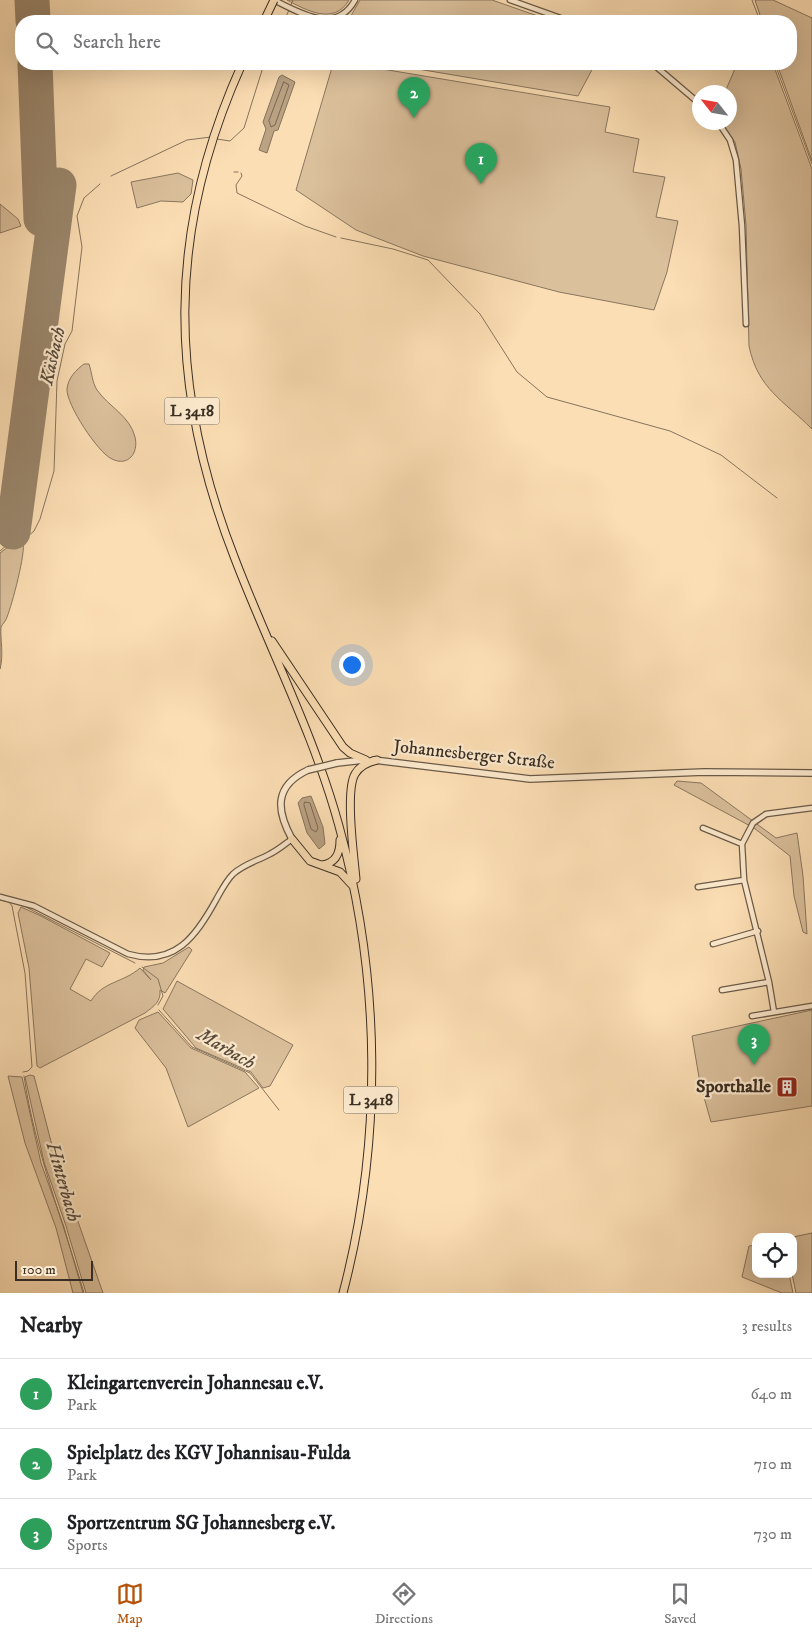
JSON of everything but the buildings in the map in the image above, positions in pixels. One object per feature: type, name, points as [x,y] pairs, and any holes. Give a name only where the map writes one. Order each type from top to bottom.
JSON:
[{"type":"main road","points":[[264,15],[273,0]]},
{"type":"main road","points":[[267,15],[273,0]]},
{"type":"main road","name":"L 3418","points":[[239,70],[221,112],[197,195],[188,255],[184,303],[185,350],[198,443],[210,489],[236,562],[316,754],[339,826],[358,906],[370,1002],[371,1116],[362,1201],[343,1293]]},
{"type":"main road","points":[[259,617],[271,639],[343,747],[350,753],[366,760]]},
{"type":"main road","points":[[358,906],[351,819],[352,781],[359,768],[377,760]]},
{"type":"main road","points":[[317,865],[328,864],[338,855],[340,847],[339,826]]},
{"type":"main road","points":[[292,839],[304,856],[317,865],[340,872],[354,887]]},
{"type":"street","points":[[273,0],[308,15]]},
{"type":"street","points":[[341,15],[355,0]]},
{"type":"street","points":[[510,0],[552,15]]},
{"type":"street","points":[[660,70],[692,97]]},
{"type":"street","points":[[723,130],[730,140],[736,160],[742,226],[746,324]]},
{"type":"street","name":"Johannesberger Straße","points":[[292,839],[281,811],[282,795],[290,781],[308,770],[337,763],[377,760],[530,779],[704,772],[812,773]]},
{"type":"street","points":[[774,1012],[758,931],[744,880],[742,844],[752,823],[766,814],[812,808]]},
{"type":"street","points":[[703,828],[742,844]]},
{"type":"street","points":[[0,897],[34,906],[128,954],[142,957],[158,956],[178,949],[190,940],[201,926],[226,882],[235,872],[274,852],[292,839]]},
{"type":"street","points":[[698,887],[744,880]]},
{"type":"street","points":[[713,944],[758,931]]},
{"type":"street","points":[[722,990],[769,982]]},
{"type":"street","points":[[752,1016],[812,1006]]},
{"type":"shaded area","points":[[287,0],[349,0],[343,8],[336,12],[320,14]]},
{"type":"shaded area","points":[[360,0],[492,0],[535,15],[351,15]]},
{"type":"shaded area","points":[[755,0],[773,0],[812,18],[812,161],[779,70],[797,70],[797,15],[760,15]]},
{"type":"shaded area","points":[[331,70],[388,70],[610,107],[605,132],[639,139],[633,172],[665,177],[656,217],[678,221],[667,272],[654,310],[559,292],[423,256],[356,230],[296,190]]},
{"type":"shaded area","points":[[424,70],[592,70],[578,96]]},
{"type":"shaded area","points":[[734,70],[775,70],[812,169],[812,429],[765,384],[753,361],[749,346],[746,225],[741,169],[735,142],[726,130],[737,130],[737,85],[728,85]]},
{"type":"shaded area","points":[[178,173],[193,180],[191,194],[183,202],[161,201],[137,208],[131,182]]},
{"type":"shaded area","points":[[0,204],[18,219],[21,226],[0,233]]},
{"type":"shaded area","points":[[84,364],[89,364],[97,390],[129,423],[136,443],[134,453],[127,460],[118,461],[112,459],[99,448],[77,416],[72,405],[67,389],[69,381]]},
{"type":"shaded area","points":[[23,542],[21,567],[15,591],[7,618],[1,627],[2,658],[0,669],[0,553],[8,547]]},
{"type":"shaded area","points":[[677,781],[701,783],[776,838],[797,833],[803,876],[807,934],[803,932],[794,896],[790,856],[754,828],[674,785]]},
{"type":"shaded area","points":[[21,907],[110,953],[102,967],[86,959],[70,989],[91,1001],[101,990],[140,968],[151,980],[143,970],[144,967],[163,963],[189,947],[192,950],[165,993],[160,990],[158,1001],[145,1013],[40,1068],[37,1066],[29,968],[18,913]]},
{"type":"shaded area","points":[[177,981],[293,1045],[270,1086],[263,1088],[251,1072],[196,1048],[163,1009]]},
{"type":"shaded area","points":[[812,1010],[812,1106],[711,1122],[700,1083],[692,1036]]},
{"type":"shaded area","points":[[158,1012],[191,1048],[245,1072],[259,1088],[188,1127],[166,1068],[135,1028],[139,1020]]},
{"type":"shaded area","points":[[8,1076],[22,1077],[41,1163],[64,1227],[83,1293],[73,1293],[56,1228],[25,1143]]},
{"type":"shaded area","points":[[34,1076],[54,1153],[103,1293],[86,1293],[44,1162],[25,1077]]},
{"type":"shaded area","points":[[812,1233],[812,1293],[796,1293],[793,1278],[797,1278],[797,1236]]},
{"type":"shaded area","points":[[749,1246],[752,1246],[752,1278],[790,1278],[793,1293],[782,1293],[742,1277]]},
{"type":"water","points":[[282,75],[295,82],[278,130],[274,131],[267,153],[259,150],[266,129],[263,122],[279,77]]},
{"type":"water","points":[[311,796],[323,827],[325,844],[319,849],[307,833],[298,803],[302,798]]},
{"type":"waterway","name":"Käsbach","points":[[290,7],[293,0]]},
{"type":"waterway","points":[[752,0],[758,15]]},
{"type":"waterway","name":"Käsbach","points":[[287,15],[289,10]]},
{"type":"waterway","name":"Käsbach","points":[[217,139],[230,141],[244,128],[262,70]]},
{"type":"waterway","points":[[777,70],[812,164]]},
{"type":"waterway","name":"Käsbach","points":[[111,176],[187,140],[211,137]]},
{"type":"waterway","points":[[241,173],[242,176],[236,185],[237,193],[305,226],[336,237]]},
{"type":"waterway","name":"Käsbach","points":[[27,537],[34,531],[40,519],[54,471],[57,381],[65,344],[72,331],[82,247],[77,216],[84,198],[100,184]]},
{"type":"waterway","points":[[341,238],[393,249],[428,260],[480,314],[517,372],[547,397],[670,431],[721,455],[777,498]]},
{"type":"waterway","name":"Käsbach","points":[[0,551],[7,545],[23,540]]},
{"type":"waterway","name":"Hinterbach","points":[[0,900],[9,902],[12,906],[25,973],[32,1067],[28,1071],[23,1072]]},
{"type":"waterway","name":"Marbach","points":[[20,904],[135,963]]},
{"type":"waterway","name":"Marbach","points":[[142,967],[158,979],[163,996],[158,1005]]},
{"type":"waterway","name":"Marbach","points":[[159,1010],[192,1047],[250,1073],[279,1110]]},
{"type":"waterway","name":"Hinterbach","points":[[24,1076],[42,1159],[84,1293]]},
{"type":"runway","points":[[32,0],[33,15]]},
{"type":"runway","points":[[35,70],[41,219]]},
{"type":"runway","points":[[13,532],[59,185]]},
{"type":"place","name":"Spielplatz des KGV Johannisau-Fulda","points":[[414,118]]},
{"type":"place","name":"Kleingartenverein Johannesau e.V.","points":[[481,184]]},
{"type":"place","name":"Sportzentrum SG Johannesberg e.V.","points":[[754,1065]]},
{"type":"place","name":"Sporthalle","points":[[787,1087]]}]
